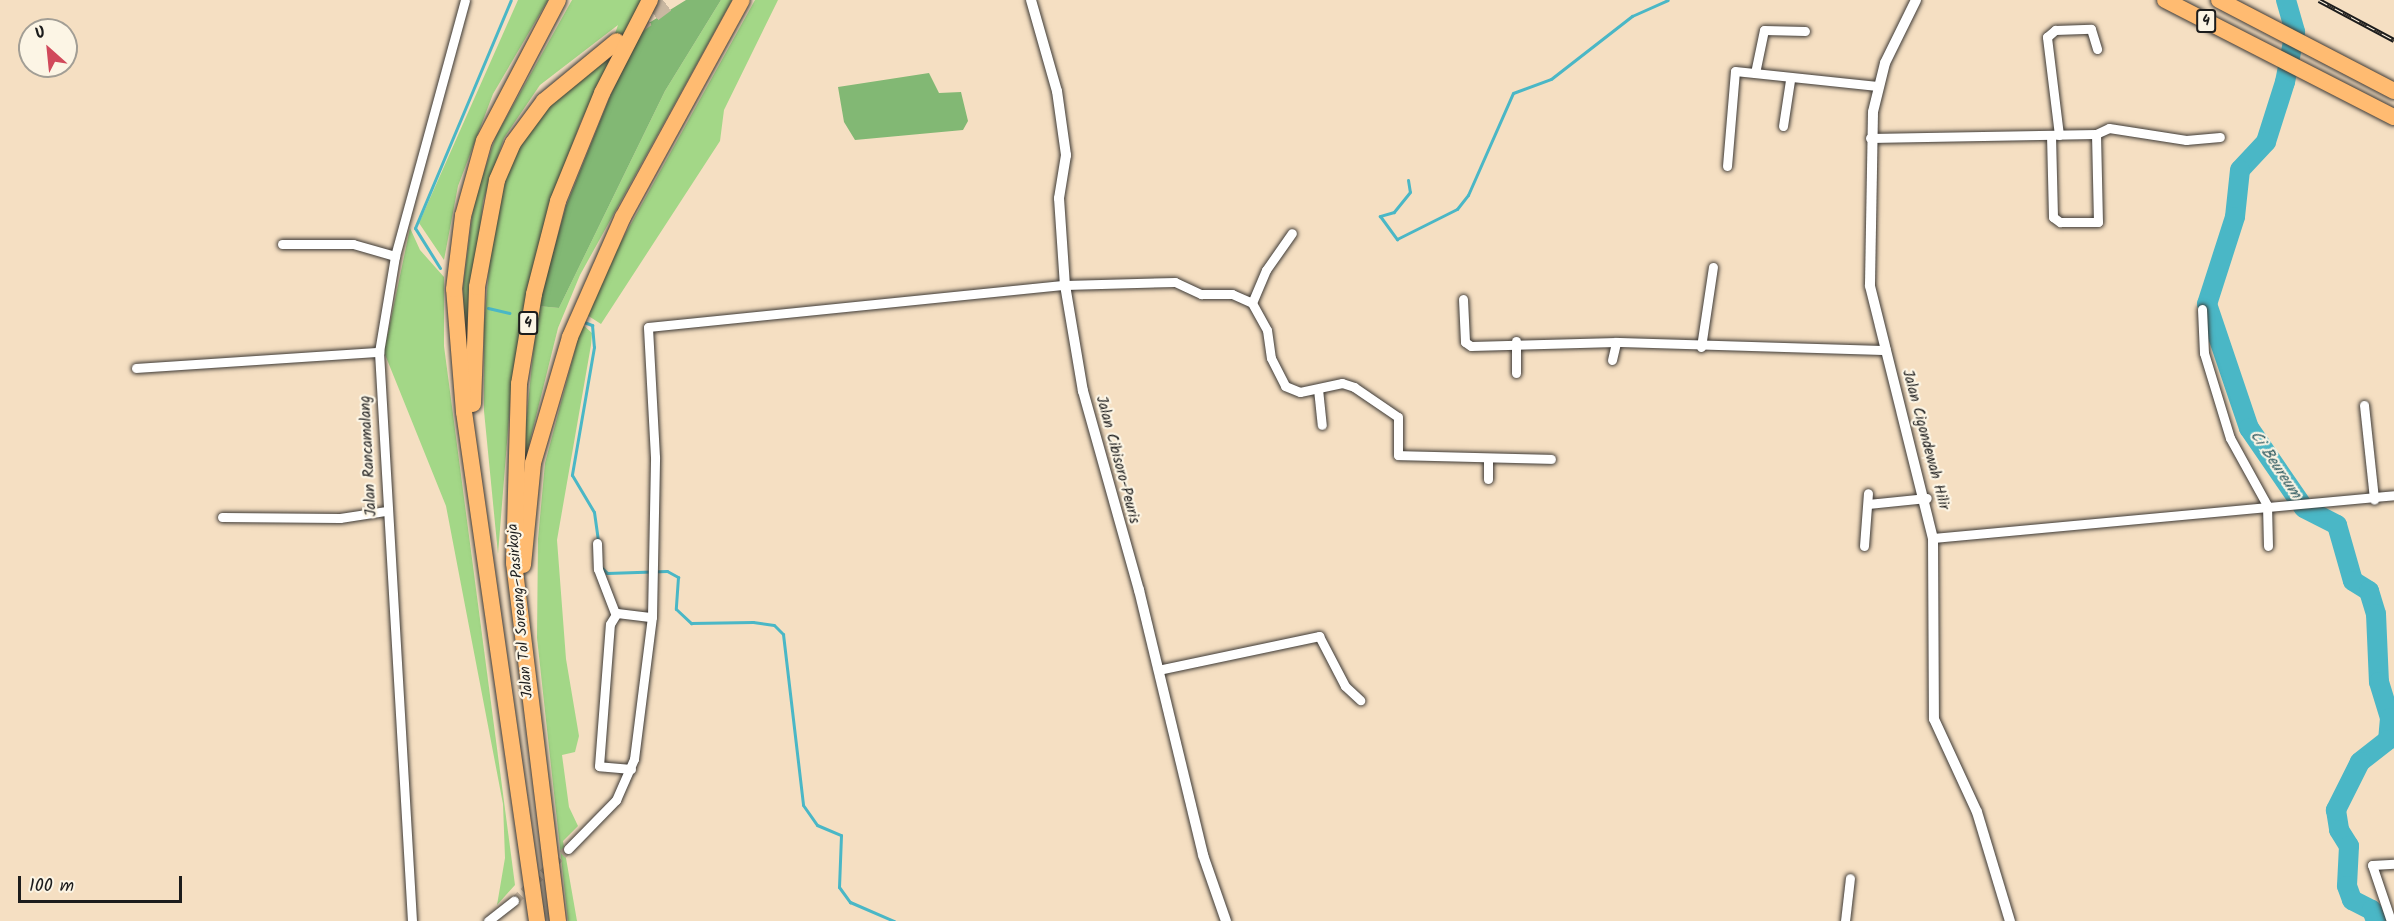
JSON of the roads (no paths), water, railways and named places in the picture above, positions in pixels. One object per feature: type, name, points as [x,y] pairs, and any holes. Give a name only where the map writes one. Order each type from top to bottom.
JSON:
[{"type":"highway","name":"Jalan Tol Soreang–Pasirkoja","points":[[537,921],[457,344],[458,241],[494,117],[558,0]]},
{"type":"highway","name":"Jalan Tol Soreang–Pasirkoja","points":[[558,921],[524,668],[512,499],[524,344],[546,244],[571,166],[650,0]]},
{"type":"highway","points":[[524,668],[529,492],[554,380],[604,254],[742,0]]},
{"type":"highway","name":"4","points":[[2165,0],[2394,117]]},
{"type":"highway","name":"4","points":[[2219,0],[2394,91]]},
{"type":"highway","points":[[485,545],[472,359],[490,202],[505,159],[533,114],[616,40]]},
{"type":"street","name":"Jalan Rancamalang","points":[[412,921],[386,511],[379,352],[395,256],[465,0]]},
{"type":"street","name":"Jalan Cibisoro-Peuris","points":[[1030,0],[1051,63],[1066,155],[1059,198],[1065,285],[1093,434],[1158,670],[1203,855],[1226,921]]},
{"type":"street","name":"Jalan Cigondewah Hilir","points":[[1916,0],[1877,86],[1870,138],[1868,268],[1886,350],[1927,498],[1934,538],[1934,719],[1977,812],[2010,921]]},
{"type":"street","points":[[2096,134],[2098,222],[2060,222],[2053,217],[2055,135],[2047,37],[2055,30],[2091,28],[2097,49]]},
{"type":"street","points":[[1755,73],[1764,30],[1805,31]]},
{"type":"street","points":[[1727,166],[1734,74],[1755,73],[1790,80],[1877,86]]},
{"type":"street","points":[[1783,126],[1790,80]]},
{"type":"street","points":[[1870,138],[2096,134],[2109,128],[2186,140],[2220,137]]},
{"type":"street","points":[[1252,303],[1266,270],[1292,233]]},
{"type":"street","points":[[282,244],[353,244],[395,256]]},
{"type":"street","points":[[1701,347],[1713,267]]},
{"type":"street","points":[[568,849],[616,800],[631,769],[652,617],[655,457],[648,327],[1065,285],[1175,282],[1201,294],[1232,294],[1252,303],[1268,330],[1271,358],[1285,386],[1300,392],[1349,384],[1398,417],[1398,454],[1551,459]]},
{"type":"street","points":[[1463,299],[1466,344],[1516,341],[1616,342],[1701,347],[1886,350]]},
{"type":"street","points":[[2202,309],[2204,353],[2230,438],[2267,505],[2268,546]]},
{"type":"street","points":[[1516,341],[1516,373]]},
{"type":"street","points":[[1612,360],[1616,342]]},
{"type":"street","points":[[136,368],[379,352]]},
{"type":"street","points":[[1318,389],[1322,425]]},
{"type":"street","points":[[2364,405],[2374,499]]},
{"type":"street","points":[[1488,458],[1488,480]]},
{"type":"street","points":[[1864,546],[1868,492]]},
{"type":"street","points":[[1934,538],[2267,505],[2319,504],[2374,499],[2394,495]]},
{"type":"street","points":[[1868,504],[1927,498]]},
{"type":"street","points":[[222,517],[340,518],[386,511]]},
{"type":"street","points":[[597,543],[598,569],[615,614],[602,690],[598,766],[631,769]]},
{"type":"street","points":[[615,614],[652,617]]},
{"type":"street","points":[[1158,670],[1319,636],[1345,686],[1360,700]]},
{"type":"street","points":[[2391,921],[2372,865],[2394,864]]},
{"type":"street","points":[[1845,921],[1850,878]]},
{"type":"street","points":[[488,921],[514,901]]},
{"type":"waterway","points":[[440,268],[415,228],[511,0]]},
{"type":"waterway","points":[[1408,180],[1410,192],[1394,212],[1380,216],[1397,239],[1457,209],[1468,195],[1513,93],[1551,79],[1632,16],[1668,0]]},
{"type":"waterway","name":"Ci Beureum","points":[[2286,0],[2295,32],[2285,82],[2266,142],[2240,170],[2235,217],[2207,304],[2249,428],[2304,508],[2337,525],[2353,581],[2369,591],[2376,614],[2379,682],[2390,718],[2388,740],[2360,762],[2336,810],[2339,830],[2349,846],[2347,886],[2352,900],[2372,910],[2376,921]]},
{"type":"waterway","points":[[488,308],[509,313]]},
{"type":"waterway","points":[[584,322],[592,325],[594,347],[572,475],[594,512],[598,540]]},
{"type":"waterway","points":[[601,567],[607,573],[667,571],[678,577],[676,609],[691,623],[753,622],[774,625],[783,634],[803,805],[817,825],[841,835],[839,887],[850,902],[894,921]]},
{"type":"tunnel","points":[[634,28],[672,0]]},
{"type":"tunnel","points":[[514,901],[568,849]]},
{"type":"railway","points":[[2319,0],[2394,40]]}]
